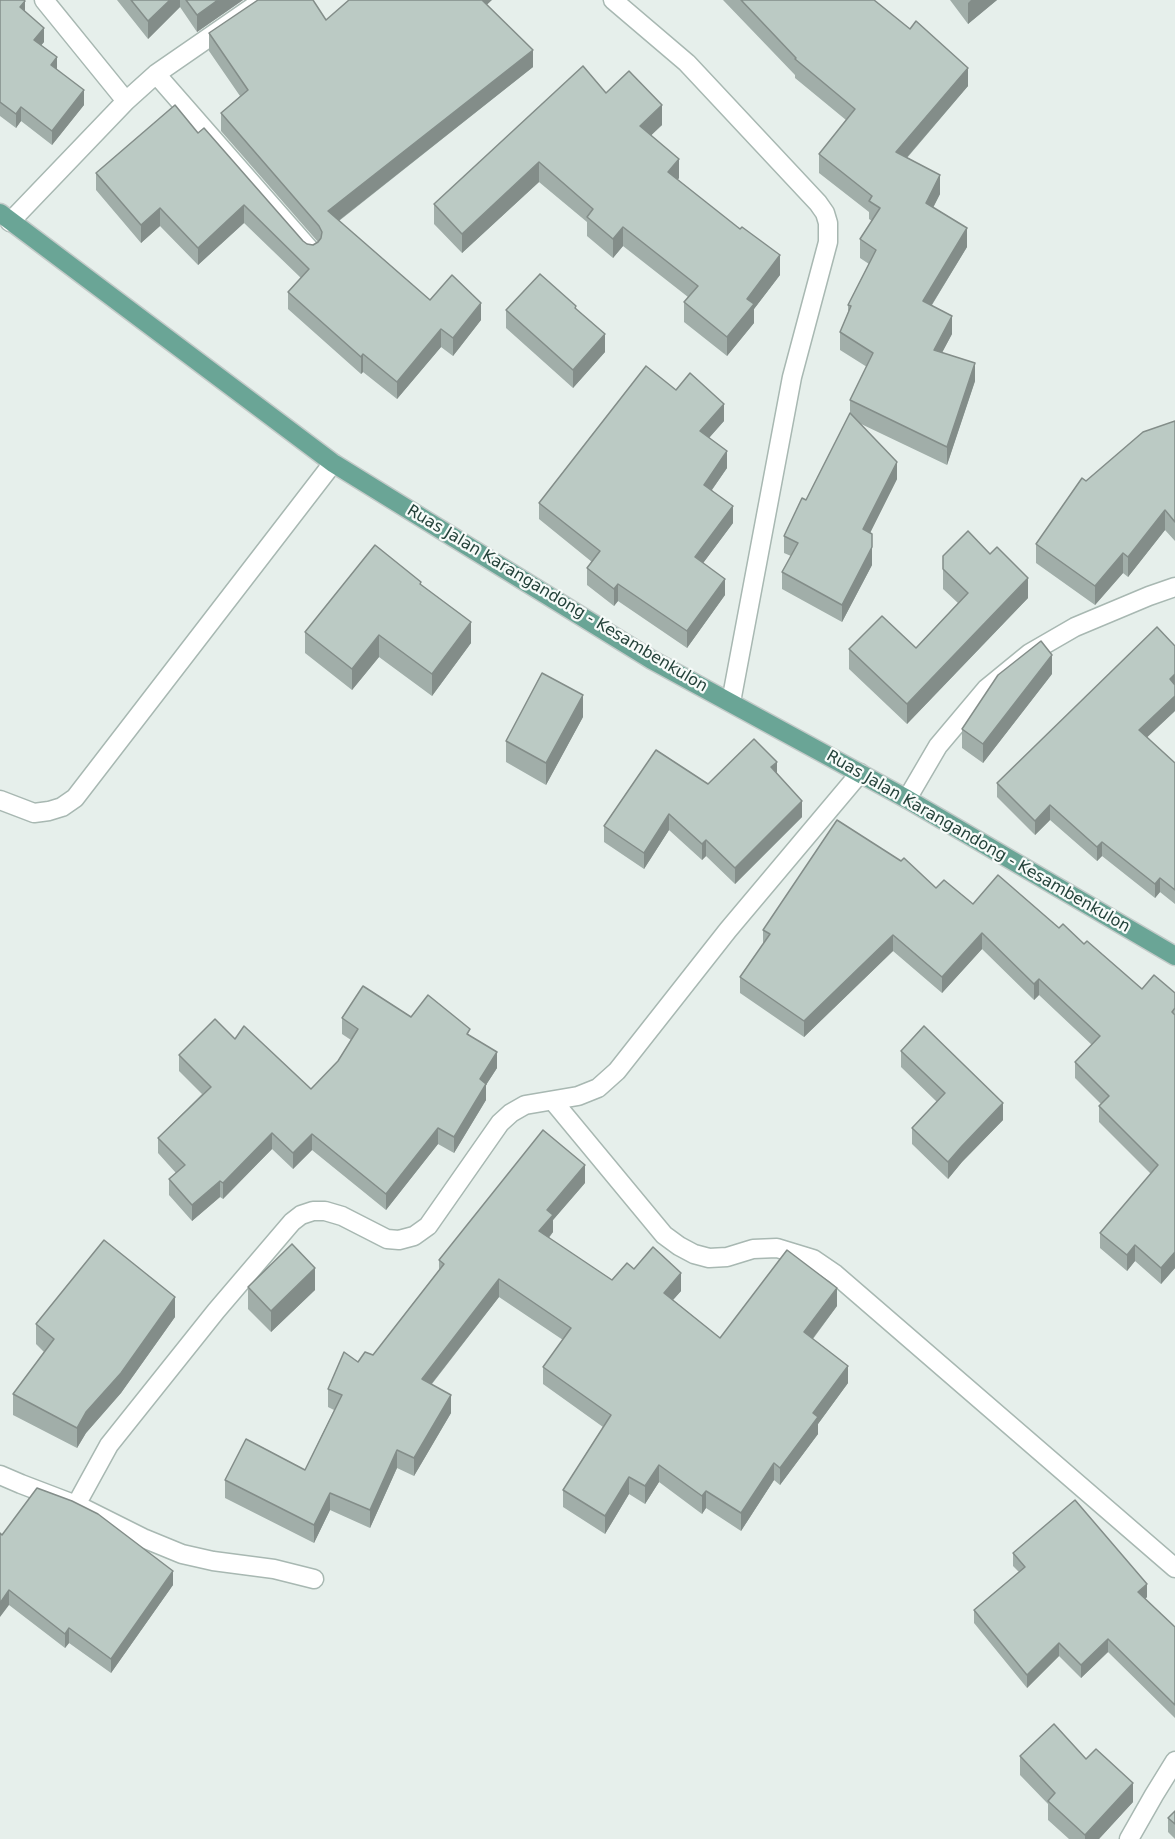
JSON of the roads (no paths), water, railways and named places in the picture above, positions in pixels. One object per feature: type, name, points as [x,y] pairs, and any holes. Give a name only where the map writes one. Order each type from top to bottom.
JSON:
[{"type":"main road","name":"Ruas Jalan Karangandong - Kesambenkulon","points":[[5,218],[333,463],[652,660],[907,799],[1175,956]]},
{"type":"street","points":[[44,0],[126,100]]},
{"type":"street","points":[[5,218],[126,100],[156,74],[263,0]]},
{"type":"street","points":[[613,0],[687,63],[818,203],[828,223],[828,242],[792,377],[730,702]]},
{"type":"street","points":[[156,74],[311,250]]},
{"type":"street","points":[[0,800],[34,813],[62,807],[75,798],[333,463]]},
{"type":"street","points":[[907,799],[938,746],[986,689],[1030,653],[1075,627],[1175,587]]},
{"type":"street","points":[[76,1505],[110,1444],[223,1302],[292,1222],[301,1215],[313,1211],[325,1211],[342,1216],[387,1239],[414,1236],[428,1227],[500,1124],[511,1113],[525,1105],[578,1096],[598,1088],[617,1071],[728,930],[860,773]]},
{"type":"street","points":[[553,1101],[664,1235],[694,1254],[710,1258],[727,1257],[753,1249],[777,1248],[813,1259],[835,1274],[1175,1568]]},
{"type":"street","points":[[0,1474],[76,1505],[143,1538],[182,1554],[213,1561],[274,1569],[314,1579]]},
{"type":"street","points":[[1129,1839],[1175,1761]]}]
